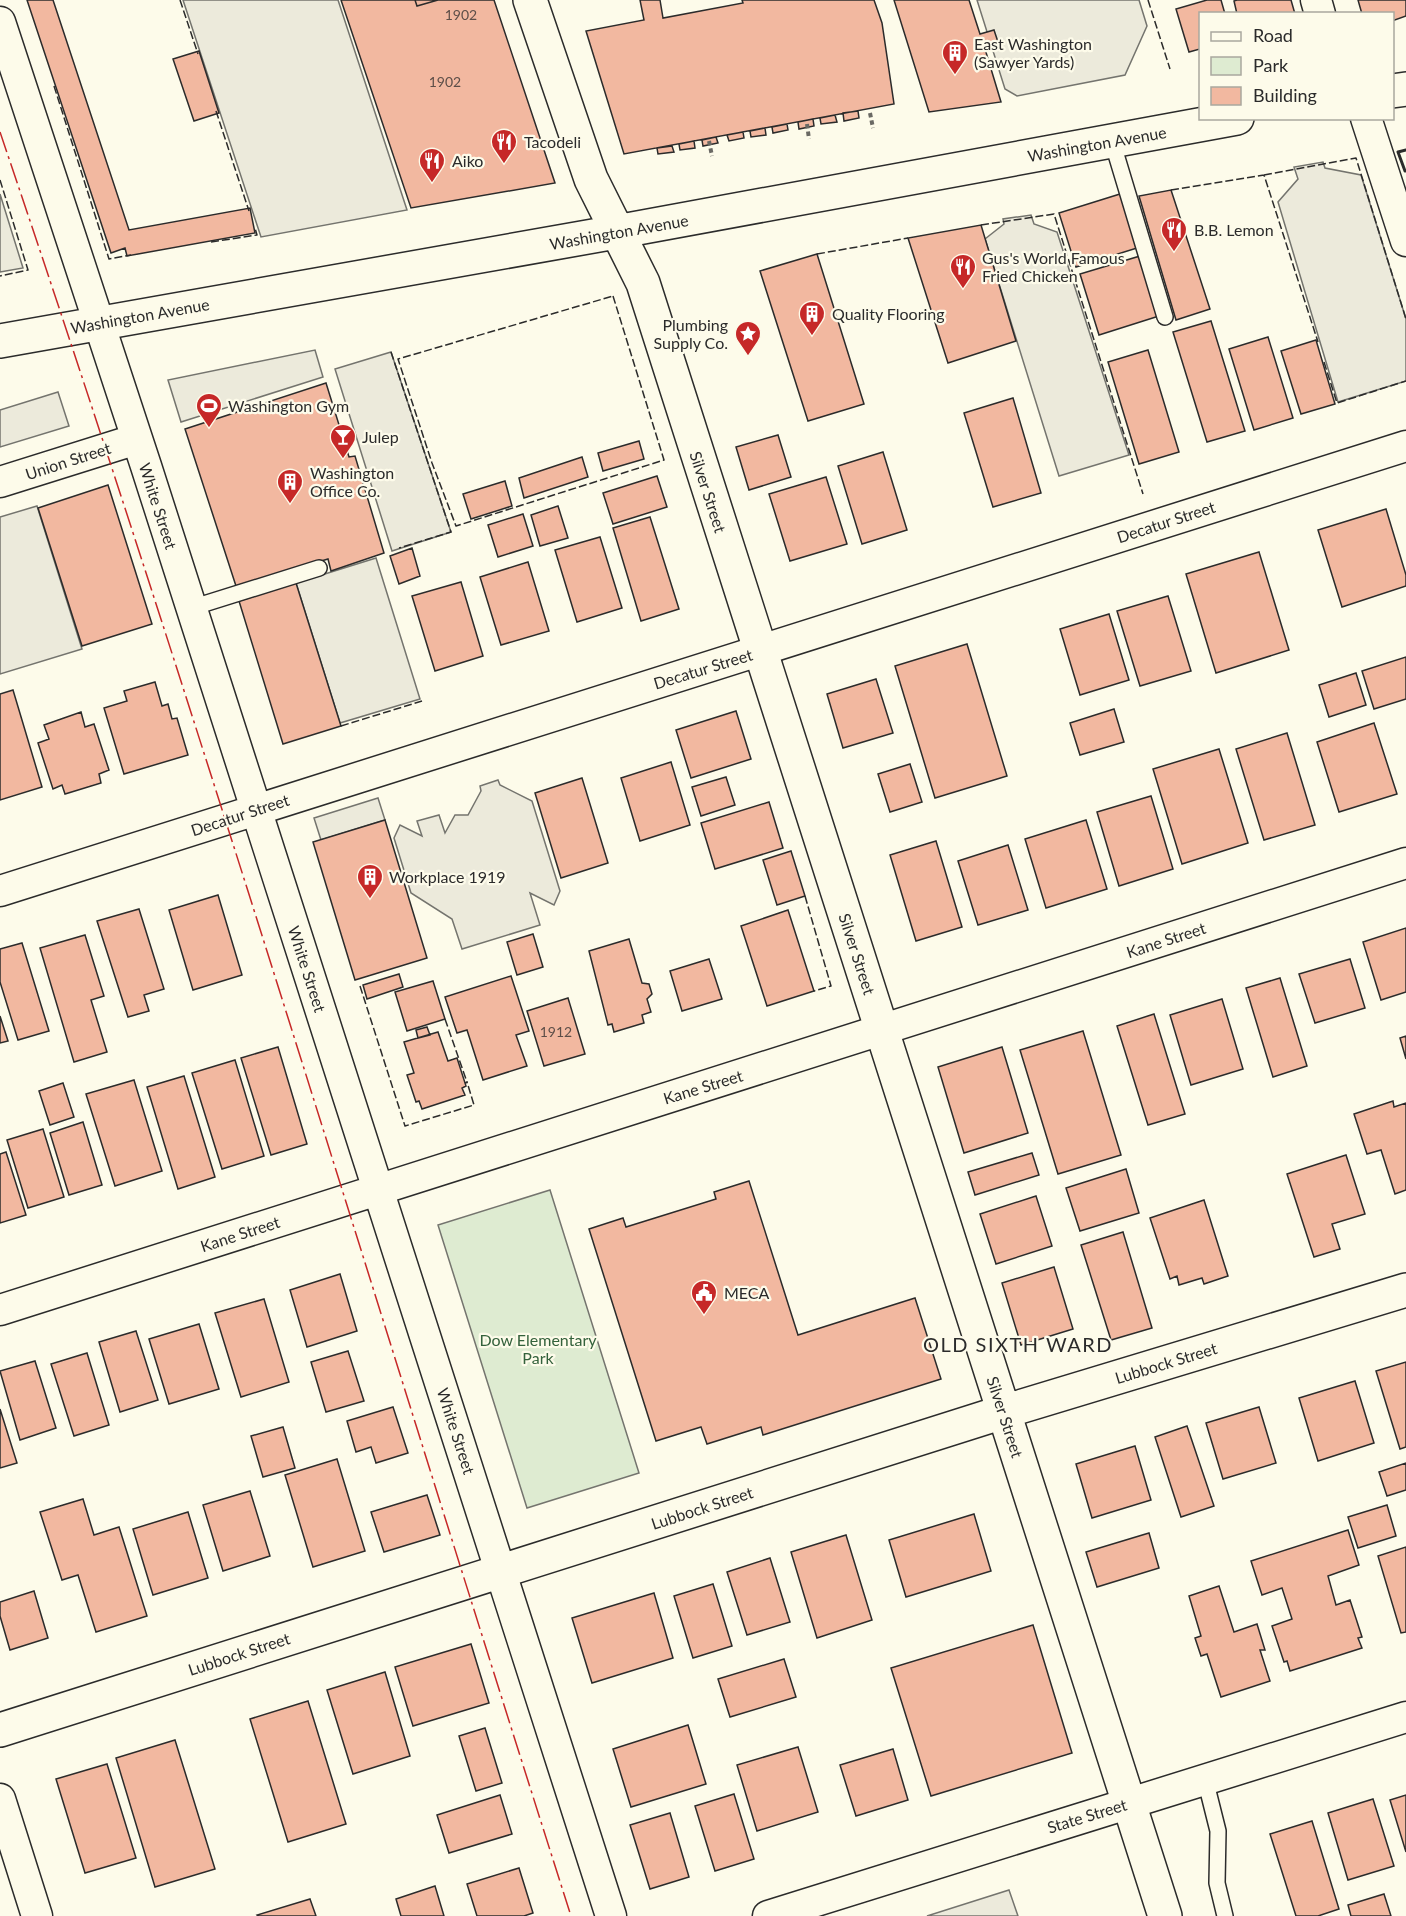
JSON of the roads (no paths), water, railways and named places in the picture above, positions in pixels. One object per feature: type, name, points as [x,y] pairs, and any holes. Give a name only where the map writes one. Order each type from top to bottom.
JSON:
[{"type":"street","name":"Silver Street","points":[[530,0],[591,179],[643,283],[1165,1916]]},
{"type":"street","name":"White Street","points":[[0,22],[137,439],[611,1916]]},
{"type":"street","name":"Washington Avenue","points":[[0,341],[616,232],[1226,120]]},
{"type":"street","points":[[1367,120],[1406,241]]},
{"type":"street","name":"Union Street","points":[[0,482],[137,439]]},
{"type":"street","name":"Decatur Street","points":[[0,891],[1406,446]]},
{"type":"street","name":"Kane Street","points":[[0,1310],[1406,863]]},
{"type":"street","name":"Lubbock Street","points":[[0,1730],[1003,1412],[1406,1290]]},
{"type":"street","name":"State Street","points":[[768,1916],[1406,1717]]},
{"type":"street","points":[[0,1799],[37,1916]]},
{"type":"lane","points":[[1112,141],[1166,317]]},
{"type":"lane","points":[[191,608],[319,568]]},
{"type":"lane","points":[[1205,1779],[1218,1831],[1217,1883],[1225,1916]]},
{"type":"place","name":"East Washington (Sawyer Yards)","points":[[955,76]]},
{"type":"place","name":"Tacodeli","points":[[504,165]]},
{"type":"place","name":"Aiko","points":[[432,184]]},
{"type":"place","name":"B.B. Lemon","points":[[1174,253]]},
{"type":"place","name":"Gus's World Famous Fried Chicken","points":[[963,290]]},
{"type":"place","name":"Quality Flooring","points":[[812,337]]},
{"type":"place","name":"Plumbing Supply Co.","points":[[748,357]]},
{"type":"place","name":"Washington Gym","points":[[209,429]]},
{"type":"place","name":"Julep","points":[[343,460]]},
{"type":"place","name":"Washington Office Co.","points":[[290,505]]},
{"type":"place","name":"Workplace 1919","points":[[370,900]]},
{"type":"place","name":"MECA","points":[[704,1316]]},
{"type":"district","name":"OLD SIXTH WARD","points":[[1018,1345]]},
{"type":"park label","name":"Dow Elementary Park","points":[[538,1349]]}]
